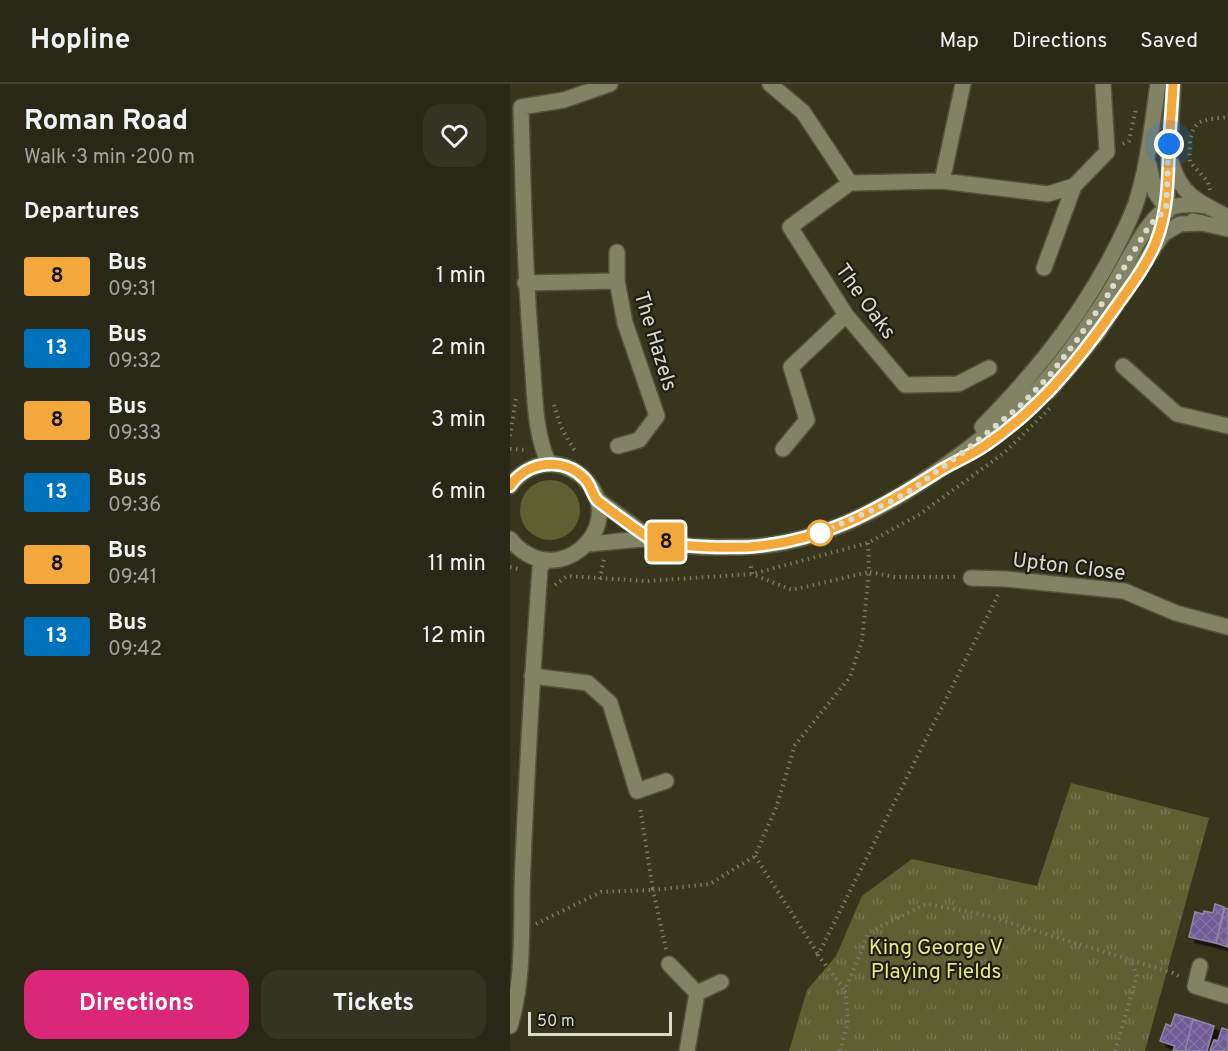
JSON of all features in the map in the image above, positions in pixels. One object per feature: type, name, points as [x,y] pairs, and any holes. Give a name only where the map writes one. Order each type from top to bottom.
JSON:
[{"type":"street","points":[[549,464],[543,450],[537,419],[525,283],[517,240],[516,104],[564,100],[610,84]]},
{"type":"street","points":[[770,84],[803,112],[850,183],[942,181],[1048,194],[1074,186]]},
{"type":"street","points":[[942,181],[963,84]]},
{"type":"street","points":[[1044,268],[1074,186],[1107,152],[1103,84]]},
{"type":"street","points":[[938,472],[1020,389],[1079,311],[1126,227],[1142,180],[1158,84]]},
{"type":"street","points":[[1155,246],[1166,209],[1173,84]]},
{"type":"street","points":[[1149,142],[1150,176],[1155,192],[1166,209],[1181,218],[1228,229]]},
{"type":"street","points":[[1169,144],[1174,171],[1189,195],[1228,216]]},
{"type":"street","name":"The Oaks","points":[[850,183],[790,227],[846,315],[905,385],[958,384],[988,368]]},
{"type":"street","points":[[938,472],[995,428],[1050,375],[1106,298],[1149,226],[1166,209],[1180,205],[1207,206]]},
{"type":"street","points":[[587,544],[651,539],[693,546],[746,547],[786,543],[811,537],[888,503],[985,446],[1040,400],[1096,336],[1163,234],[1180,224],[1203,223]]},
{"type":"street","points":[[616,281],[617,252]]},
{"type":"street","name":"The Hazels","points":[[525,283],[616,281],[625,323],[657,416],[639,440],[618,446]]},
{"type":"street","points":[[783,448],[807,420],[791,367],[846,315]]},
{"type":"street","points":[[1123,366],[1177,414],[1228,426]]},
{"type":"street","points":[[510,486],[525,471],[537,466],[562,465],[584,477],[597,499],[597,522],[587,544],[568,557],[545,561],[532,557],[520,550],[510,539]]},
{"type":"street","points":[[597,499],[651,539]]},
{"type":"street","points":[[510,1026],[523,950],[516,867],[540,568],[545,561]]},
{"type":"street","name":"Upton Close","points":[[970,578],[1006,579],[1124,591],[1176,613],[1228,627]]},
{"type":"street","points":[[532,676],[588,683],[610,704],[637,791],[666,781]]},
{"type":"street","points":[[669,964],[697,993]]},
{"type":"street","points":[[1200,966],[1195,986],[1228,996]]},
{"type":"street","points":[[697,993],[721,982]]},
{"type":"street","points":[[687,1051],[697,993]]},
{"type":"path","points":[[1107,152],[1129,141],[1137,101]]},
{"type":"path","points":[[1207,206],[1210,195],[1208,182],[1190,162],[1191,133],[1195,125],[1201,122],[1228,117]]},
{"type":"path","points":[[552,402],[561,426],[579,458]]},
{"type":"path","points":[[539,588],[549,589],[567,576],[647,581],[752,574],[868,543],[920,514],[996,459],[1056,402]]},
{"type":"path","points":[[600,579],[608,543]]},
{"type":"path","points":[[523,930],[601,892],[653,890],[710,884],[755,856],[776,808],[795,745],[850,677],[861,640],[869,572],[868,543]]},
{"type":"path","points":[[746,547],[752,574]]},
{"type":"path","points":[[510,567],[520,570]]},
{"type":"path","points":[[752,574],[792,590],[869,572],[895,577],[970,578]]},
{"type":"path","points":[[818,955],[1006,579]]},
{"type":"path","points":[[637,791],[653,890],[669,964]]},
{"type":"path","points":[[755,856],[818,955],[845,990]]},
{"type":"path","points":[[840,1051],[848,1023],[845,990],[869,932],[926,904],[981,914],[1173,973],[1195,986]]},
{"type":"path","points":[[1115,1051],[1137,976],[1131,960]]},
{"type":"green space","points":[[550,480],[571,489],[580,510],[571,531],[550,540],[529,531],[520,510],[529,489]]},
{"type":"green space","name":"King George V Playing Fields","points":[[1071,783],[1209,818],[1145,1051],[789,1051],[807,990],[836,956],[862,896],[912,859],[1037,886]]},
{"type":"building","points":[[1215,904],[1224,907],[1216,943],[1189,937],[1195,912],[1213,913]]},
{"type":"building","points":[[1225,908],[1228,909],[1228,947],[1216,943]]},
{"type":"building","points":[[1175,1014],[1193,1019],[1185,1051],[1173,1051],[1175,1046],[1160,1041],[1166,1024],[1171,1026]]},
{"type":"building","points":[[1193,1019],[1214,1026],[1207,1051],[1185,1051]]},
{"type":"building","points":[[1222,1028],[1228,1030],[1228,1051],[1210,1051],[1214,1040],[1218,1041]]},
{"type":"bus line","name":"8","points":[[510,486],[525,471],[537,466],[562,465],[584,477],[597,499],[651,539],[693,546],[746,547],[786,543],[811,537],[888,503],[985,446],[1040,400],[1068,370],[1096,336],[1155,246],[1166,209],[1173,84]]},
{"type":"route","points":[[820,533],[811,537],[888,503],[913,489],[995,428],[1035,392],[1077,340],[1106,298],[1149,226],[1166,209],[1169,144]]}]
